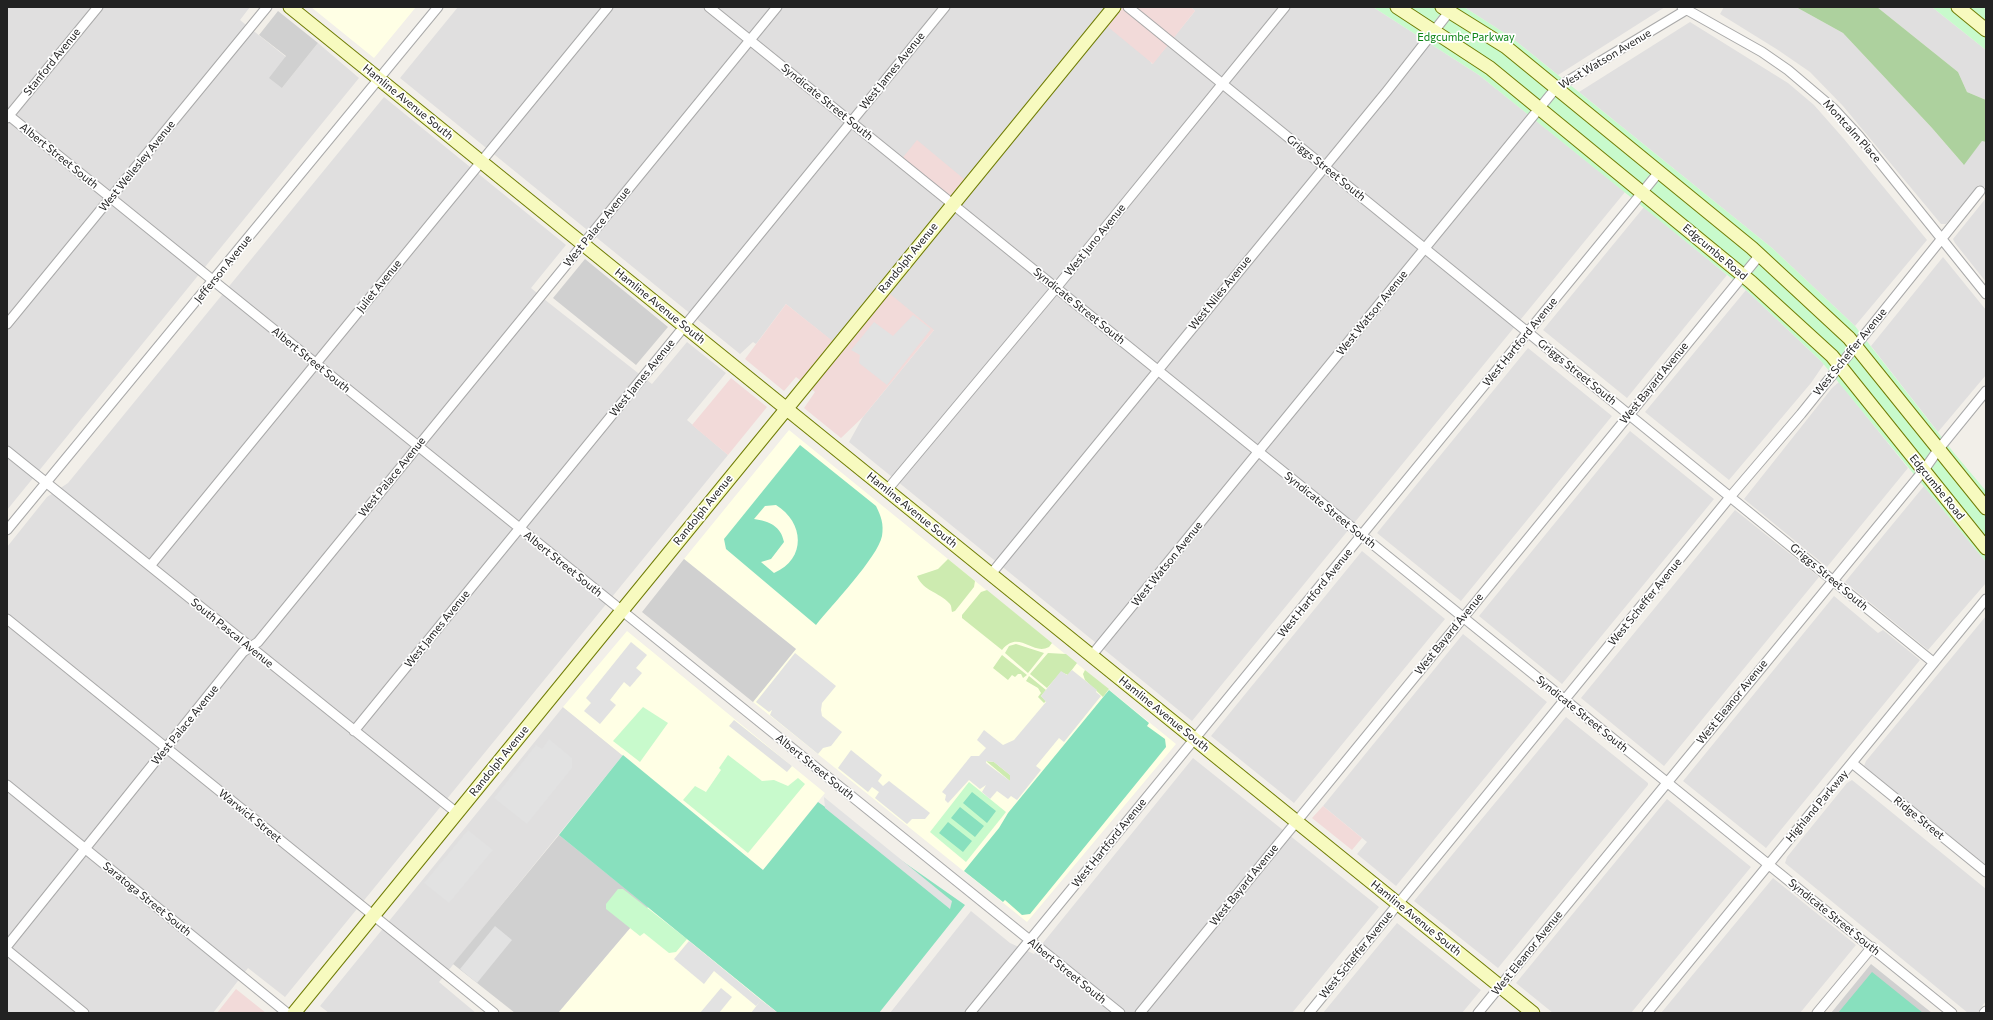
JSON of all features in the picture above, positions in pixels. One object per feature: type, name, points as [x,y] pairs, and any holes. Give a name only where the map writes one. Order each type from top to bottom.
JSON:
[{"type":"street","name":"Stanford Avenue","points":[[8,116],[98,7]]},
{"type":"street","name":"West Wellesley Avenue","points":[[7,324],[267,7]]},
{"type":"street","name":"Hamline Avenue South","points":[[290,7],[1533,1013]]},
{"type":"street","name":"Jefferson Avenue","points":[[7,530],[214,281],[438,7]]},
{"type":"street","name":"Juliet Avenue","points":[[150,566],[608,7]]},
{"type":"street","name":"Syndicate Street South","points":[[709,7],[1952,1013]]},
{"type":"street","name":"West Palace Avenue","points":[[7,946],[241,654],[258,642],[777,7]]},
{"type":"street","name":"West James Avenue","points":[[354,731],[945,7]]},
{"type":"street","name":"Randolph Avenue","points":[[294,1013],[1114,7]]},
{"type":"street","name":"Griggs Street South","points":[[1128,7],[1933,662]]},
{"type":"street","name":"West Juno Avenue","points":[[887,490],[1056,288],[1285,7]]},
{"type":"street","name":"Edgcumbe Road","points":[[1397,7],[1490,68],[1743,274],[1839,365],[1986,548]]},
{"type":"street","points":[[1958,7],[1986,30]]},
{"type":"street","name":"West Watson Avenue","points":[[1092,655],[1556,88],[1684,8]]},
{"type":"street","name":"Montcalm Place","points":[[1684,8],[1762,52],[1813,89],[1859,136],[1986,294]]},
{"type":"street","name":"West Niles Avenue","points":[[991,574],[1434,31],[1446,9]]},
{"type":"street","points":[[1446,9],[1506,47],[1659,172],[1759,256],[1856,345],[1938,450],[1986,508]]},
{"type":"street","name":"Albert Street South","points":[[8,116],[1120,1013]]},
{"type":"street","name":"West Hartford Avenue","points":[[970,1013],[1659,172]]},
{"type":"street","name":"West Scheffer Avenue","points":[[1309,1013],[1730,497],[1801,414],[1980,191]]},
{"type":"street","name":"West Bayard Avenue","points":[[1140,1013],[1462,617],[1759,256]]},
{"type":"street","name":"West Eleanor Avenue","points":[[1478,1013],[1832,580],[1924,470],[1938,450],[1986,392]]},
{"type":"street","name":"South Pascal Avenue","points":[[7,451],[457,814]]},
{"type":"street","name":"Highland Parkway","points":[[1647,1013],[1986,599]]},
{"type":"street","name":"Warwick Street","points":[[7,619],[494,1013]]},
{"type":"street","name":"Ridge Street","points":[[1852,763],[1986,872]]},
{"type":"street","name":"Saratoga Street South","points":[[7,785],[287,1013]]},
{"type":"street","points":[[1817,1013],[1872,947]]},
{"type":"street","points":[[7,950],[84,1013]]},
{"type":"shaded area","points":[[7,7],[250,7],[240,20],[286,57],[282,88],[318,43],[359,78],[7,510]]},
{"type":"shaded area","points":[[311,7],[416,7],[374,58]]},
{"type":"shaded area","points":[[458,7],[1115,7],[1152,64],[1195,11],[1191,7],[1373,7],[1479,75],[1625,192],[1192,721],[849,442],[863,417],[934,330],[839,347],[786,304],[756,344],[753,342],[740,354],[400,78]]},
{"type":"shaded area","points":[[1115,7],[1191,7],[1195,11],[1153,64],[1102,22]]},
{"type":"shaded area","points":[[1464,7],[1665,7],[1558,75],[1512,38]]},
{"type":"shaded area","points":[[1724,7],[1796,7],[1843,33],[1932,128],[1963,164],[1982,141],[1986,142],[1986,188],[1979,185],[1946,224],[1941,224],[1843,106],[1810,72],[1720,14]]},
{"type":"shaded area","points":[[1877,7],[1932,7],[1986,50],[1986,100],[1967,92],[1958,72]]},
{"type":"shaded area","points":[[278,11],[318,43],[282,88],[269,78],[286,56],[259,35]]},
{"type":"shaded area","points":[[1690,22],[1788,83],[1814,105],[1927,240],[1855,326],[1772,248],[1579,92]]},
{"type":"shaded area","points":[[384,97],[566,245],[531,288],[549,303],[652,384],[687,342],[726,373],[687,420],[728,455],[285,997],[248,968],[213,1013],[7,1013],[7,547],[47,497],[68,483]]},
{"type":"shaded area","points":[[917,140],[970,184],[953,206],[900,161]]},
{"type":"shaded area","points":[[1986,198],[1986,282],[1953,239]]},
{"type":"shaded area","points":[[1644,207],[1727,275],[1627,398],[1543,330]]},
{"type":"shaded area","points":[[1943,257],[1986,310],[1986,375],[1938,432],[1871,346]]},
{"type":"shaded area","points":[[585,259],[668,327],[636,365],[553,298]]},
{"type":"shaded area","points":[[884,289],[934,330],[863,417],[841,438],[804,408],[815,392],[796,377],[784,391],[745,359],[786,304],[839,346]]},
{"type":"shaded area","points":[[1746,290],[1824,364],[1811,383],[1729,480],[1645,412]]},
{"type":"shaded area","points":[[913,315],[931,329],[887,385],[859,363],[860,355],[851,350],[874,322],[893,336]]},
{"type":"shaded area","points":[[1528,348],[1612,416],[1461,601],[1377,533]]},
{"type":"shaded area","points":[[731,378],[767,407],[728,455],[692,425]]},
{"type":"shaded area","points":[[1839,382],[1908,468],[1827,567],[1744,499],[1832,388]]},
{"type":"shaded area","points":[[789,430],[1176,744],[1027,922],[753,702],[796,649],[684,559]]},
{"type":"shaded area","points":[[1630,431],[1714,499],[1562,684],[1479,616]]},
{"type":"shaded area","points":[[1924,486],[1986,562],[1986,583],[1928,650],[1845,582]]},
{"type":"shaded area","points":[[1735,510],[1819,577],[1664,766],[1581,698]]},
{"type":"shaded area","points":[[1362,551],[1445,619],[1294,803],[1211,736]]},
{"type":"shaded area","points":[[684,559],[796,649],[753,702],[642,612]]},
{"type":"shaded area","points":[[1834,596],[1878,633],[1883,630],[1920,660],[1766,848],[1683,781]]},
{"type":"shaded area","points":[[1986,616],[1986,865],[1864,766],[1866,761]]},
{"type":"shaded area","points":[[627,631],[825,793],[763,870],[563,707]]},
{"type":"shaded area","points":[[1463,634],[1547,702],[1396,886],[1357,854],[1367,842],[1323,806]]},
{"type":"shaded area","points":[[631,642],[647,655],[636,668],[642,673],[630,687],[624,682],[610,700],[616,705],[600,724],[584,711],[591,703],[586,698]]},
{"type":"shaded area","points":[[795,653],[836,686],[822,703],[821,710],[822,716],[842,732],[831,746],[823,748],[818,754],[770,715],[772,710],[769,712],[756,702]]},
{"type":"shaded area","points":[[1072,670],[1097,690],[1096,692],[1101,696],[1064,742],[1059,738],[1036,766],[1041,770],[1017,800],[1011,796],[1008,799],[997,791],[990,799],[982,792],[986,785],[980,789],[969,780],[948,803],[945,800],[946,795],[942,792],[971,756],[979,756],[986,748],[977,740],[984,730],[1003,745],[1014,740],[1046,702],[1041,696],[1061,671],[1067,675]],"holes":[[[986,761],[994,762],[1010,775],[1010,781],[986,763]]]},
{"type":"shaded area","points":[[563,707],[623,755],[439,982],[476,1013],[329,1013],[320,1006]]},
{"type":"shaded area","points":[[1566,717],[1648,783],[1648,785],[1498,968],[1414,901]]},
{"type":"shaded area","points":[[734,720],[792,766],[787,772],[729,726]]},
{"type":"shaded area","points":[[549,739],[572,758],[572,768],[527,824],[494,798],[536,745],[542,749]]},
{"type":"shaded area","points":[[851,750],[882,775],[878,781],[883,786],[889,781],[930,813],[925,819],[912,819],[907,824],[875,798],[879,792],[872,787],[868,792],[838,768]]},
{"type":"shaded area","points":[[1193,758],[1379,907],[1292,1013],[890,1013],[971,911],[1010,943],[1034,954]]},
{"type":"shaded area","points":[[1852,780],[1986,889],[1986,1001],[1977,1013],[1968,1013],[1785,863],[1787,857],[1847,783]]},
{"type":"shaded area","points":[[824,797],[952,901],[950,909],[825,808]]},
{"type":"shaded area","points":[[1667,799],[1751,867],[1631,1013],[1553,1013],[1516,983]]},
{"type":"shaded area","points":[[1323,806],[1362,838],[1352,850],[1312,818]]},
{"type":"shaded area","points":[[468,830],[493,850],[449,903],[424,883]]},
{"type":"shaded area","points":[[559,835],[648,907],[558,1013],[515,1013],[453,964]]},
{"type":"shaded area","points":[[1773,878],[1856,945],[1800,1013],[1661,1013]]},
{"type":"shaded area","points":[[648,907],[778,1013],[558,1013]]},
{"type":"shaded area","points":[[1397,923],[1481,990],[1462,1013],[1323,1013]]},
{"type":"shaded area","points":[[495,926],[512,940],[477,983],[460,969]]},
{"type":"shaded area","points":[[689,941],[761,1000],[756,1006],[714,971],[704,984],[674,959]]},
{"type":"shaded area","points":[[1871,964],[1932,1013],[1831,1013]]},
{"type":"shaded area","points":[[721,988],[732,997],[719,1013],[700,1013]]},
{"type":"shaded area","points":[[236,989],[266,1013],[217,1013]]},
{"type":"shaded area","points":[[761,1000],[778,1013],[751,1013]]},
{"type":"green space","name":"Edgcumbe Parkway","points":[[1373,7],[1464,7],[1512,38],[1772,248],[1855,326],[1954,453],[1986,491],[1986,562],[1821,361],[1746,290],[1479,75]]},
{"type":"green space","points":[[1796,7],[1877,7],[1958,72],[1967,92],[1986,100],[1986,142],[1982,141],[1964,165],[1932,128],[1843,33]]},
{"type":"green space","points":[[1932,7],[1984,7],[1986,9],[1986,50]]},
{"type":"green space","points":[[800,445],[876,506],[881,517],[883,532],[879,545],[872,556],[816,625],[726,549],[724,539]],"holes":[[[776,505],[785,512],[792,521],[796,530],[798,540],[797,550],[785,567],[774,573],[761,562],[771,559],[784,542],[782,536],[774,525],[765,521],[754,519],[765,506]]]},
{"type":"green space","points":[[948,559],[975,581],[974,587],[955,611],[952,612],[949,603],[941,596],[923,585],[917,576],[938,569]]},
{"type":"green space","points":[[987,590],[1052,643],[1049,647],[1043,649],[1020,642],[1014,642],[1008,644],[1002,650],[962,618],[962,615],[981,592]]},
{"type":"green space","points":[[1016,644],[1044,653],[1028,673],[1005,653],[1009,646]]},
{"type":"green space","points":[[1048,653],[1066,654],[1077,663],[1068,675],[1061,672],[1047,688],[1030,674]]},
{"type":"green space","points":[[1002,655],[1027,675],[1023,678],[1021,674],[1018,674],[1015,677],[1012,675],[1008,680],[993,668]]},
{"type":"green space","points":[[1085,670],[1109,689],[1103,697],[1085,680],[1083,674]]},
{"type":"green space","points":[[1029,676],[1046,690],[1041,696],[1046,701],[1044,703],[1038,697],[1041,693],[1038,688],[1026,681]]},
{"type":"green space","points":[[1109,690],[1149,723],[1147,726],[1165,739],[1166,747],[1030,914],[1022,915],[1005,900],[1003,902],[964,871],[999,828],[1008,813]]},
{"type":"green space","points":[[643,707],[668,723],[640,762],[613,741]]},
{"type":"green space","points":[[623,755],[763,870],[818,802],[965,905],[879,1013],[778,1013],[559,835]]},
{"type":"green space","points":[[728,755],[762,781],[774,780],[788,786],[798,778],[805,784],[748,853],[683,800],[695,786],[706,792],[721,770],[719,768]]},
{"type":"green space","points":[[986,761],[994,762],[1010,775],[1010,781]]},
{"type":"green space","points":[[969,782],[1006,812],[966,862],[930,832]]},
{"type":"green space","points":[[972,792],[996,811],[987,823],[963,803]]},
{"type":"green space","points":[[960,807],[984,826],[975,837],[951,818]]},
{"type":"green space","points":[[948,822],[972,841],[963,852],[939,833]]},
{"type":"green space","points":[[618,889],[623,889],[687,939],[676,952],[669,953],[644,933],[640,936],[606,909],[606,904]]},
{"type":"green space","points":[[1872,972],[1923,1013],[1838,1013]]}]
